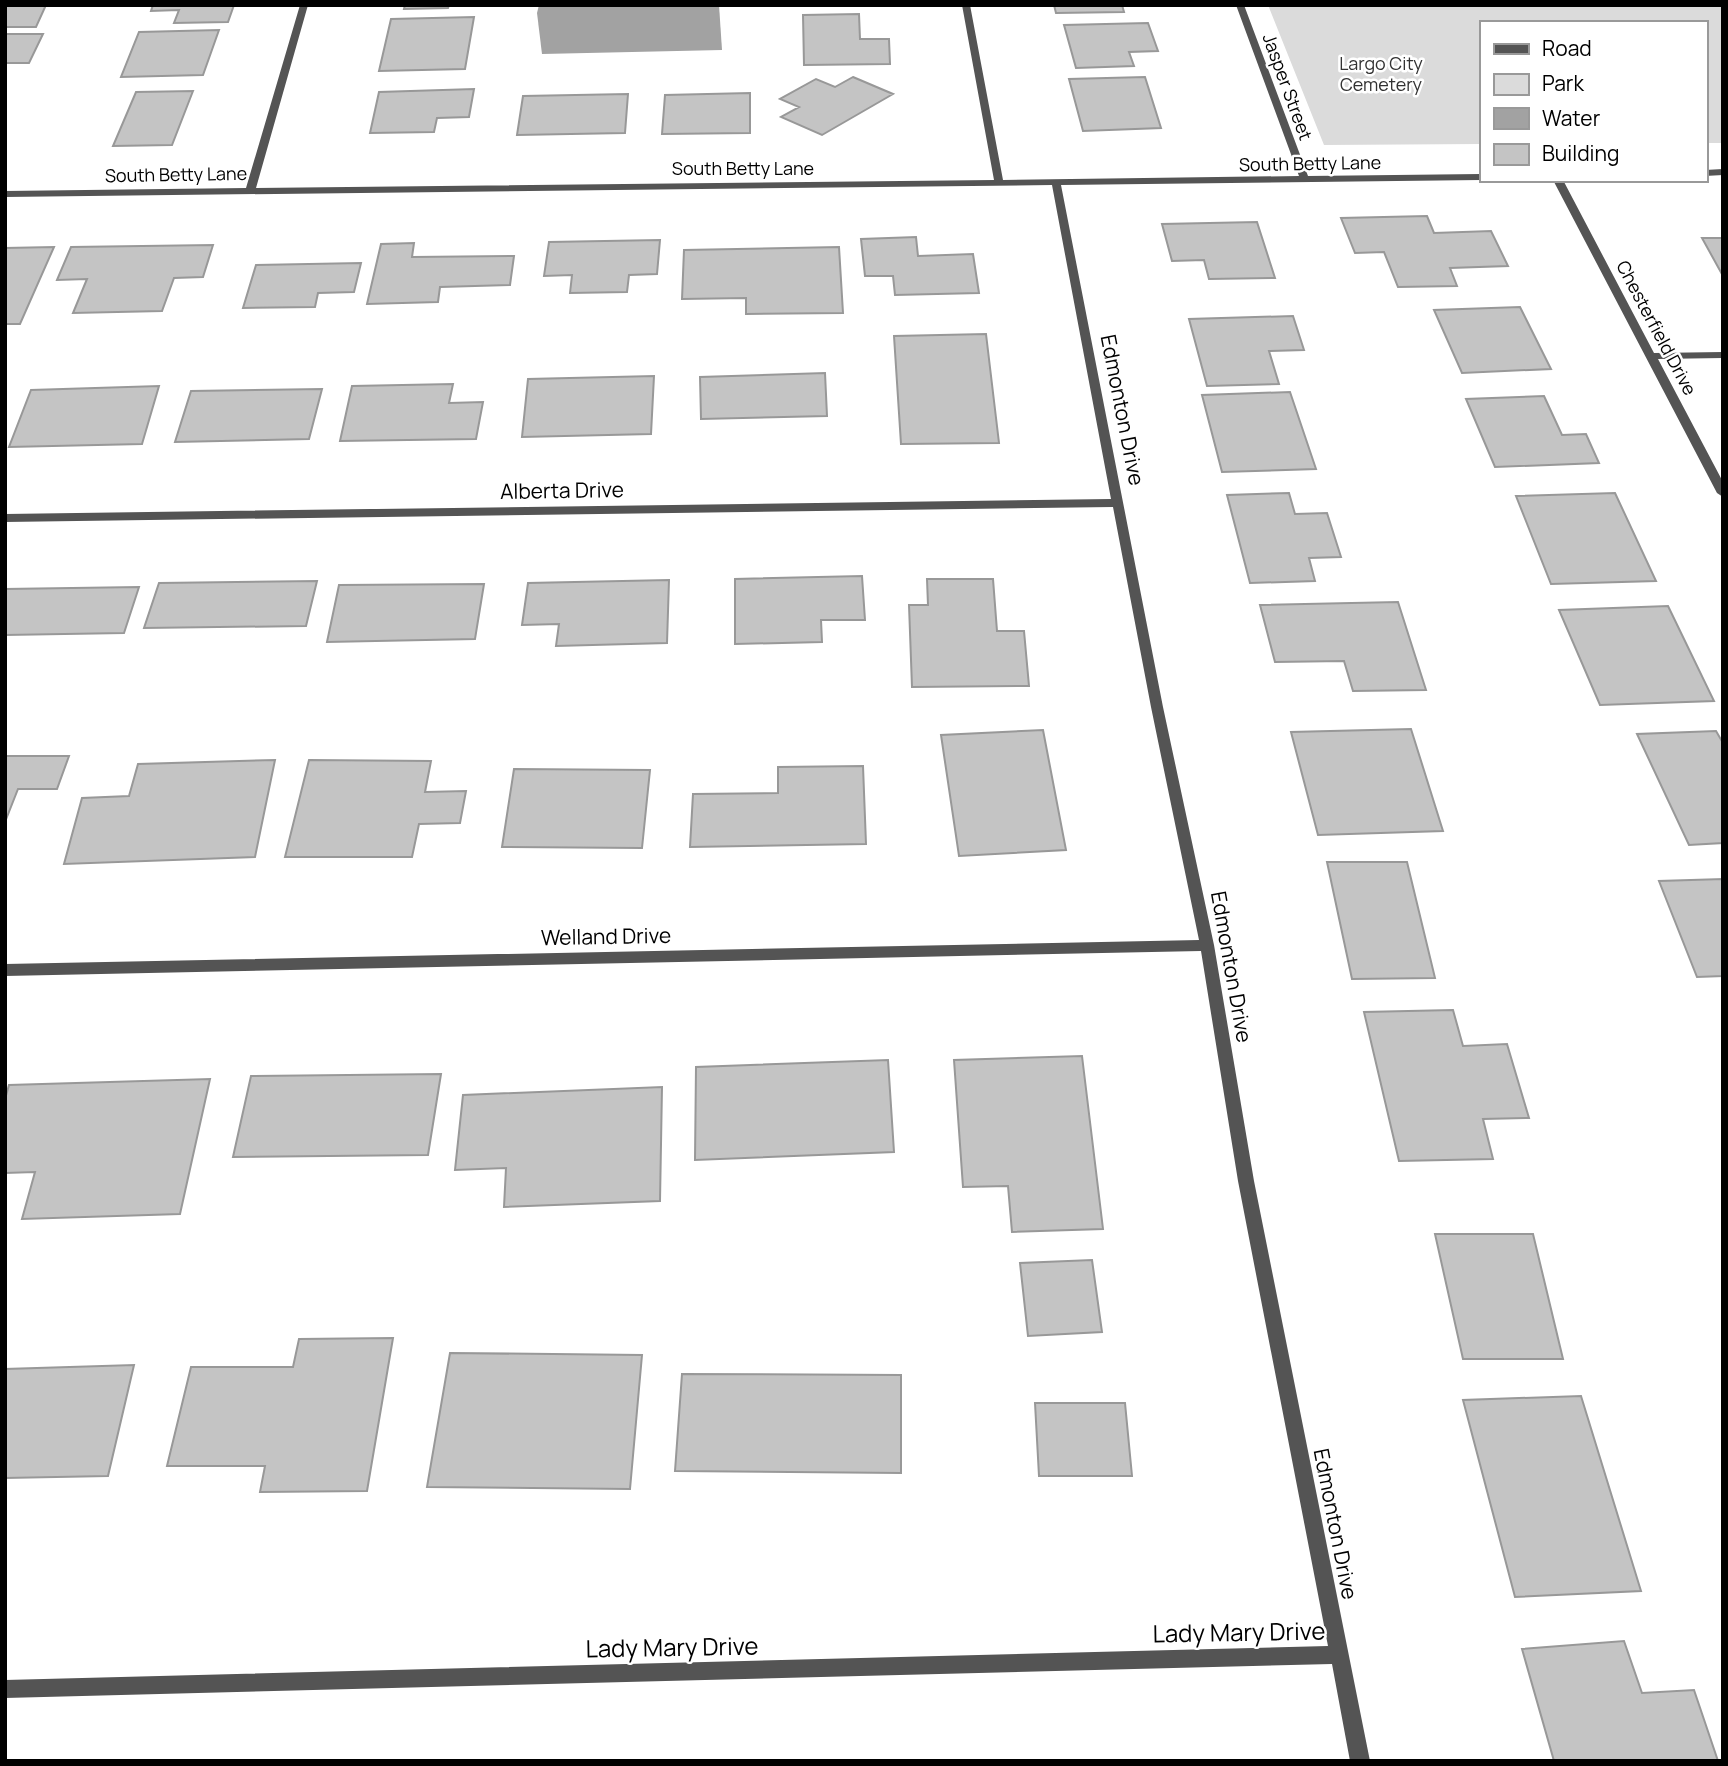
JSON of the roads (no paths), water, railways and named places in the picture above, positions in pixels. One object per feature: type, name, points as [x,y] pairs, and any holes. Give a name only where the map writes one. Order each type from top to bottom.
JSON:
[{"type":"street","points":[[251,189],[304,5]]},
{"type":"street","points":[[966,5],[999,183]]},
{"type":"street","name":"Jasper Street","points":[[1240,5],[1305,180]]},
{"type":"street","name":"South Betty Lane","points":[[5,194],[251,189],[1480,177]]},
{"type":"street","name":"Edmonton Drive","points":[[1056,182],[1157,707],[1207,946],[1246,1181],[1360,1761]]},
{"type":"street","name":"Chesterfield Drive","points":[[1559,182],[1723,493]]},
{"type":"street","points":[[1651,356],[1723,355]]},
{"type":"street","name":"Alberta Drive","points":[[5,518],[1119,503]]},
{"type":"street","name":"Welland Drive","points":[[5,970],[1207,946]]},
{"type":"street","name":"Lady Mary Drive","points":[[5,1689],[1339,1655]]},
{"type":"water","points":[[539,5],[719,5],[722,50],[542,54],[537,13]]},
{"type":"park label","name":"Largo City Cemetery","points":[[1381,74]]}]
